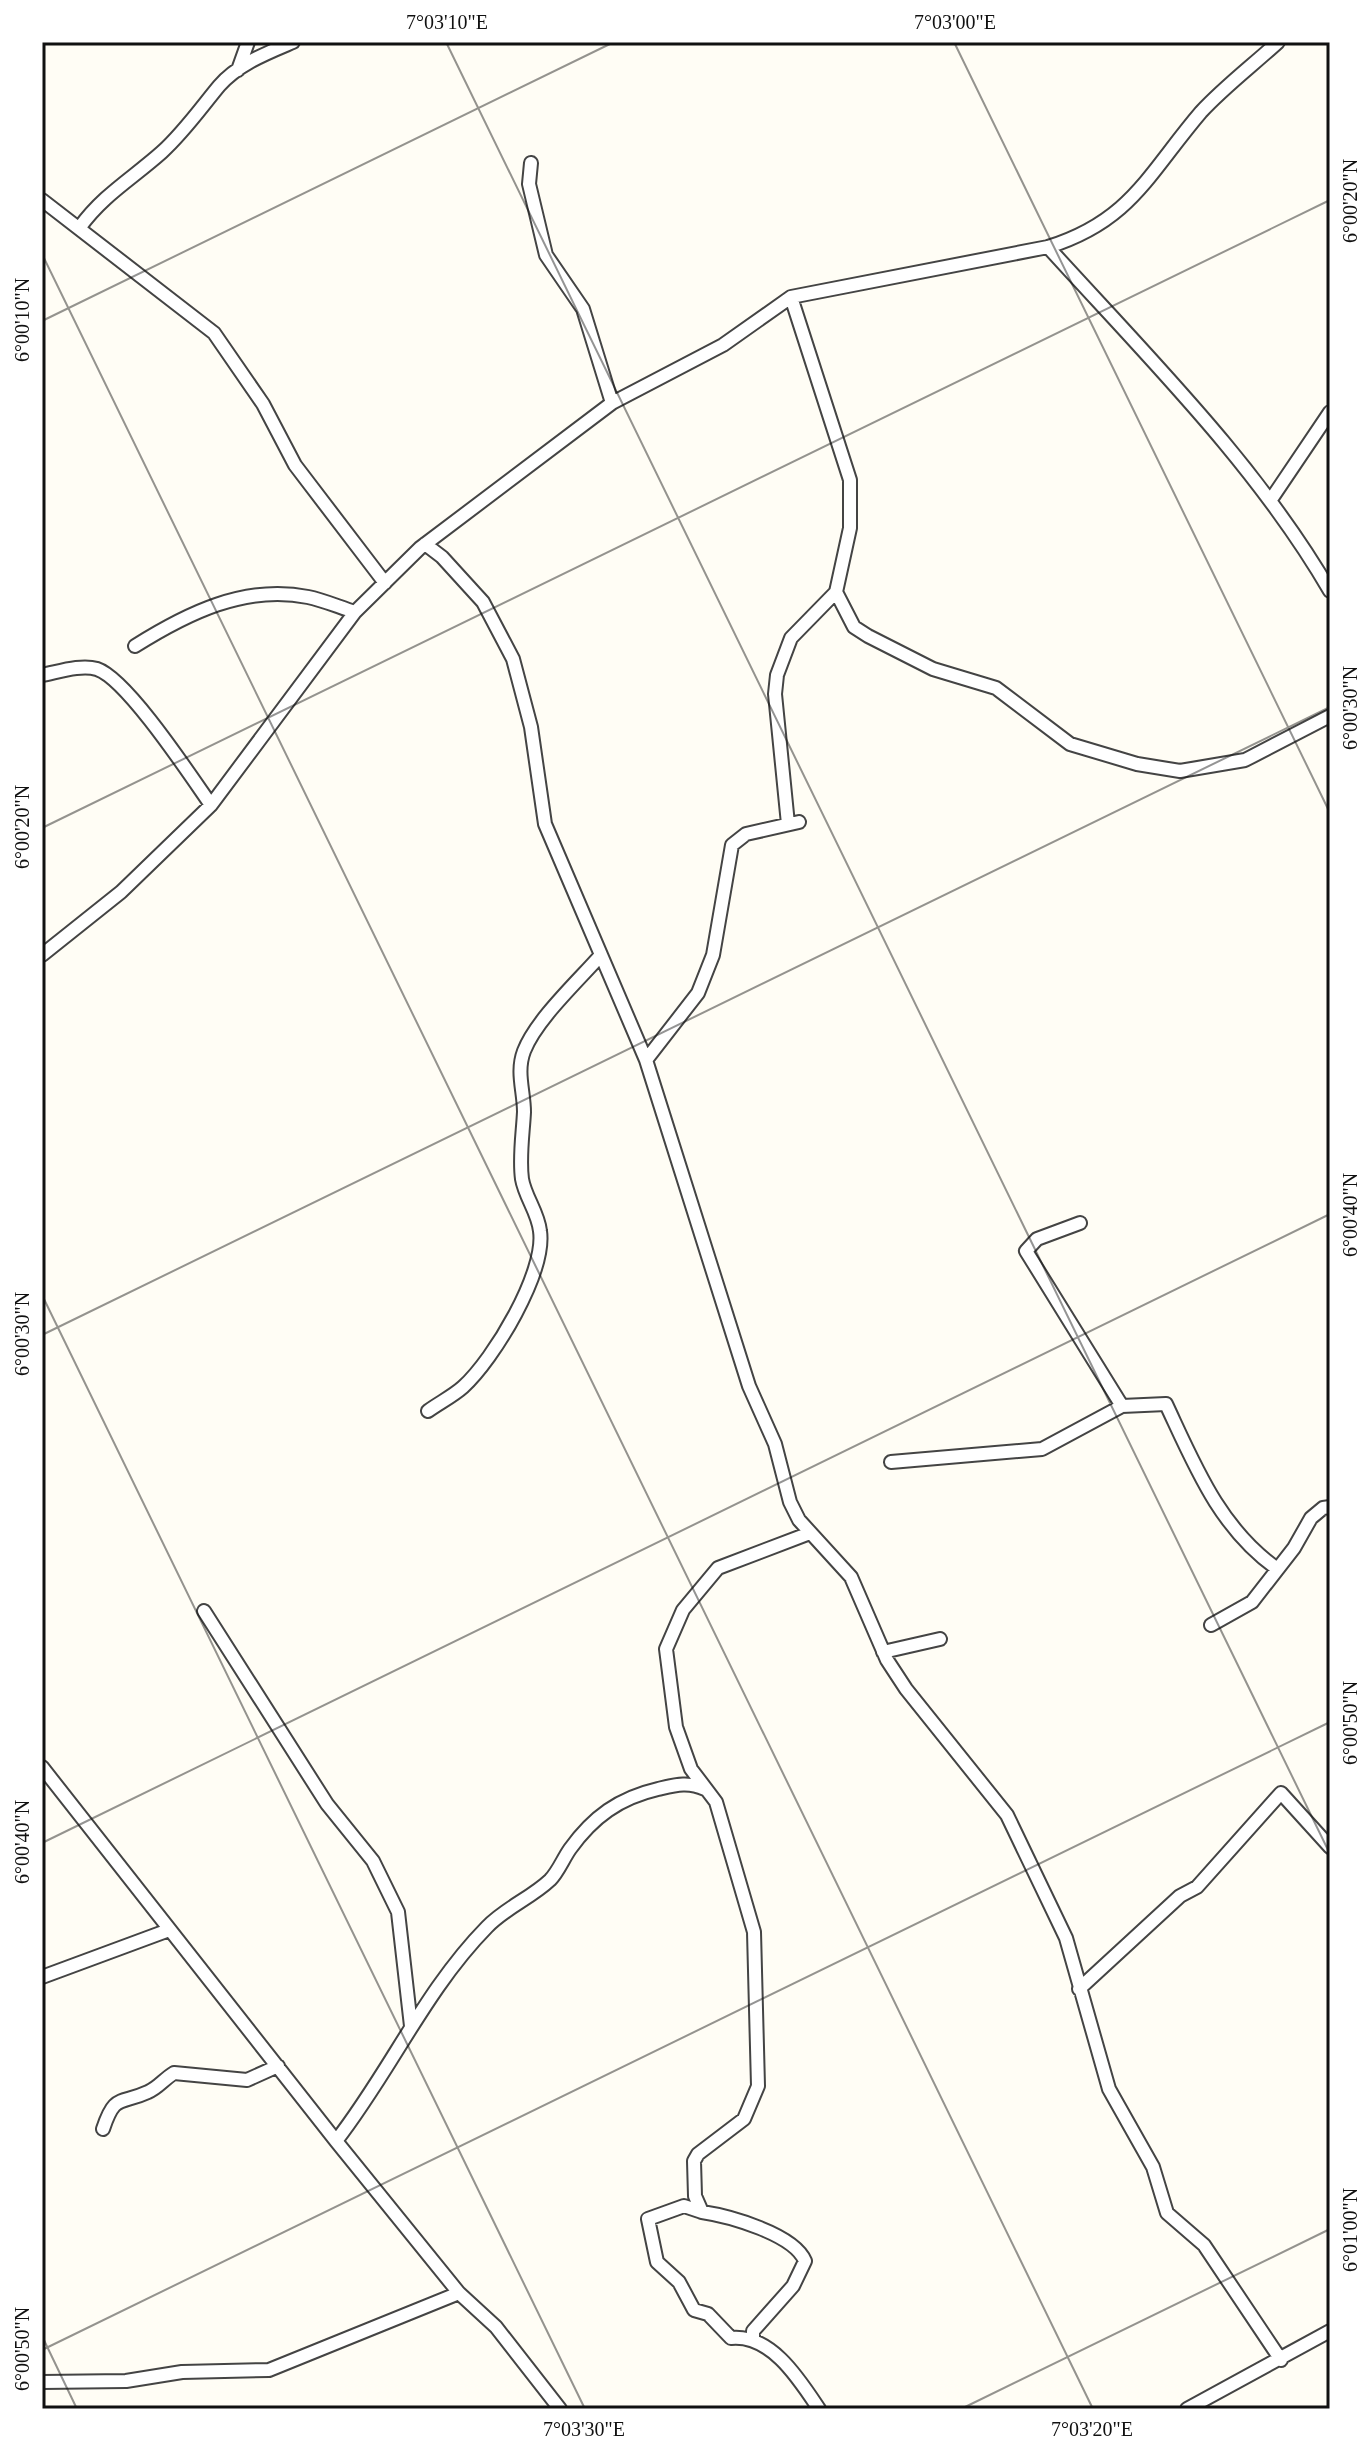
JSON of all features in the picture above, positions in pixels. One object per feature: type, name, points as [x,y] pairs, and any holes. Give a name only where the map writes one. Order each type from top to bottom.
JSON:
[{"type":"street","points":[[238,70],[248,42]]},
{"type":"street","points":[[80,227],[117,185],[159,154],[185,129],[220,85],[238,70],[293,42]]},
{"type":"street","points":[[42,955],[121,892],[211,805],[355,612],[425,544],[612,403],[723,345],[791,297],[1048,247],[1083,236],[1122,209],[1203,110],[1278,42]]},
{"type":"street","points":[[531,163],[529,184],[546,255],[583,309],[612,403]]},
{"type":"street","points":[[42,200],[214,333],[263,404],[295,465],[385,583]]},
{"type":"street","points":[[1048,247],[1270,501],[1306,549],[1330,591]]},
{"type":"street","points":[[646,1060],[698,993],[713,955],[728,854],[732,845],[746,834],[793,823],[775,694],[777,675],[791,638],[836,592],[850,528],[850,480],[791,297]]},
{"type":"street","points":[[1270,501],[1330,412]]},
{"type":"street","points":[[425,544],[442,557],[483,602],[513,659],[531,727],[545,824],[646,1060],[749,1386],[775,1444],[790,1502],[810,1533],[851,1577],[883,1652],[906,1689],[1007,1815],[1066,1938],[1109,2089],[1153,2167],[1167,2213],[1204,2245],[1281,2360]]},
{"type":"street","points":[[836,592],[854,627],[868,636],[933,669],[996,688],[1070,744],[1137,764],[1180,771],[1245,760],[1330,716]]},
{"type":"street","points":[[135,646],[174,621],[237,597],[307,596],[355,612]]},
{"type":"street","points":[[42,675],[92,668],[107,673],[152,725],[211,805]]},
{"type":"street","points":[[428,1411],[463,1387],[477,1371],[507,1328],[528,1284],[539,1252],[541,1233],[522,1179],[524,1109],[520,1068],[525,1049],[542,1024],[600,956]]},
{"type":"street","points":[[1080,1223],[1037,1239],[1026,1251],[1122,1406]]},
{"type":"street","points":[[891,1462],[1042,1449],[1122,1406],[1166,1404],[1214,1503],[1258,1556],[1276,1568]]},
{"type":"street","points":[[1211,1625],[1252,1602],[1294,1548],[1311,1518],[1323,1508],[1330,1507]]},
{"type":"street","points":[[694,1784],[676,1727],[667,1672],[666,1649],[683,1610],[718,1568],[810,1533]]},
{"type":"street","points":[[204,1611],[327,1804],[373,1861],[398,1912],[411,2026]]},
{"type":"street","points":[[883,1652],[940,1639]]},
{"type":"street","points":[[42,1767],[129,1873],[169,1930],[336,2141],[459,2293],[496,2327],[560,2409]]},
{"type":"street","points":[[691,1769],[716,1802],[754,1932],[754,2005],[759,2067],[758,2086],[744,2119],[698,2154],[694,2161],[695,2196],[702,2212]]},
{"type":"street","points":[[336,2141],[367,2101],[411,2026],[487,1926],[550,1880],[593,1821],[626,1798],[682,1783],[707,1790]]},
{"type":"street","points":[[1079,1989],[1180,1896],[1197,1887],[1281,1793],[1330,1847]]},
{"type":"street","points":[[42,1977],[169,1930]]},
{"type":"street","points":[[103,2129],[109,2110],[120,2099],[152,2091],[174,2073],[247,2080],[278,2066]]},
{"type":"street","points":[[684,2206],[751,2225],[777,2237],[803,2255],[804,2270],[749,2335],[731,2338],[708,2314],[694,2310],[679,2282],[657,2262],[648,2219],[684,2206]]},
{"type":"street","points":[[42,2382],[126,2381],[182,2372],[269,2370],[459,2293]]},
{"type":"street","points":[[1187,2409],[1330,2331]]},
{"type":"street","points":[[749,2335],[792,2370],[819,2409]]}]
